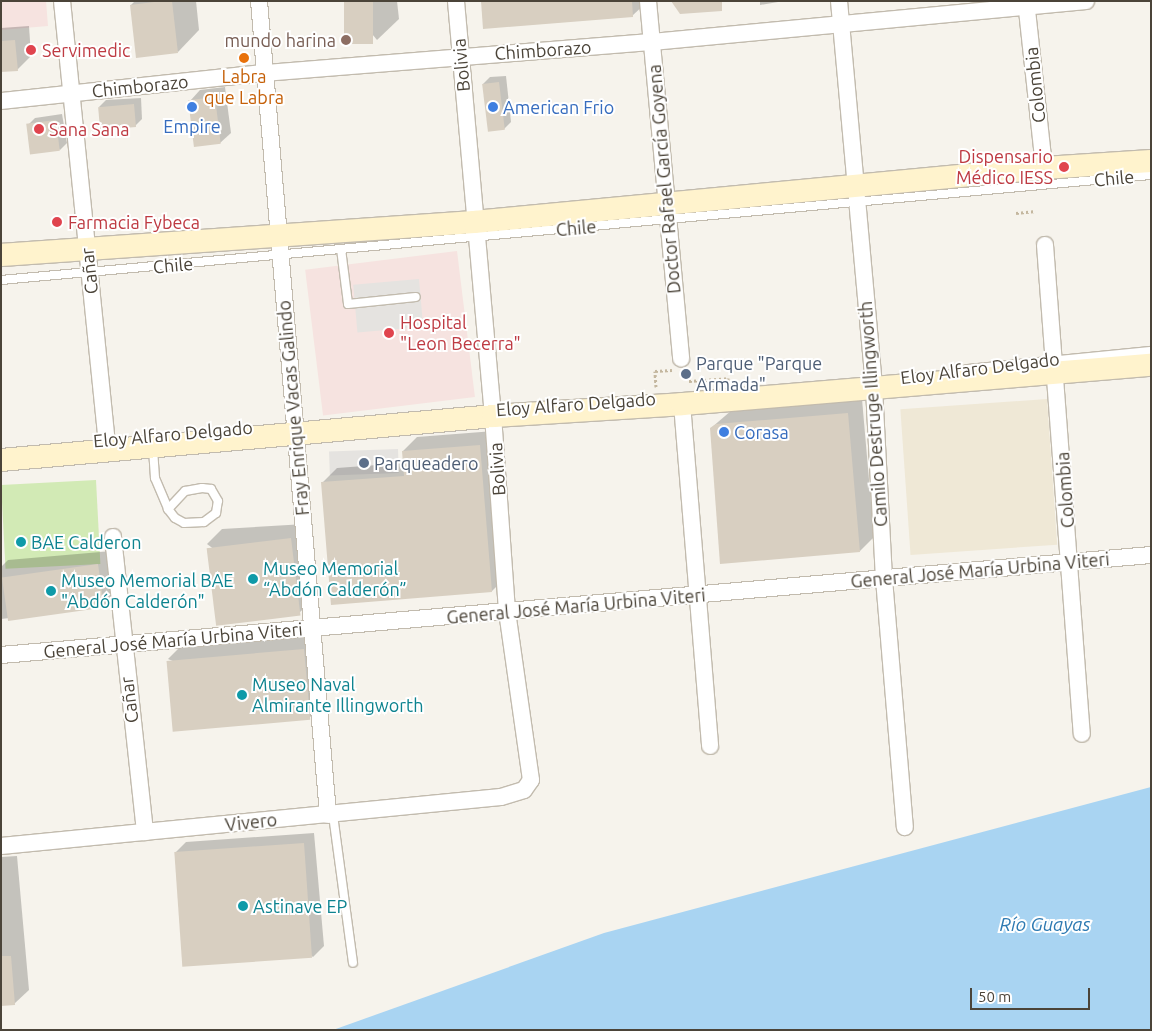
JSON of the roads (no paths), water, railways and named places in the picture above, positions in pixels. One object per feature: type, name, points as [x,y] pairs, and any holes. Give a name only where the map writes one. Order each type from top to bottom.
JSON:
[{"type":"main road","name":"Chile","points":[[1,255],[87,249],[280,245],[474,230],[856,195],[1044,168],[1151,161]]},
{"type":"main road","name":"Eloy Alfaro Delgado","points":[[1,460],[108,443],[153,447],[296,426],[682,404],[1055,365],[1151,365]]},
{"type":"street","name":"Cañar","points":[[62,1],[108,443]]},
{"type":"street","name":"Fray Enrique Vacas Galindo","points":[[259,1],[312,628],[331,815]]},
{"type":"street","name":"Bolivia","points":[[456,1],[474,230],[493,414],[507,611],[531,780],[524,790],[501,797]]},
{"type":"street","name":"Doctor Rafael García Goyena","points":[[648,1],[681,358]]},
{"type":"street","name":"Camilo Destruge Illingworth","points":[[839,1],[873,385],[884,579],[905,827]]},
{"type":"street","name":"Chimborazo","points":[[1,101],[265,73],[652,42],[841,25],[1026,4],[1086,1]]},
{"type":"street","name":"Colombia","points":[[1026,4],[1044,168]]},
{"type":"street","name":"Colombia","points":[[1045,245],[1082,734]]},
{"type":"street","points":[[682,404],[710,746]]},
{"type":"street","name":"Cañar","points":[[113,537],[123,644],[145,832]]},
{"type":"street","name":"General José María Urbina Viteri","points":[[1,655],[1151,555]]},
{"type":"street","name":"Vivero","points":[[1,846],[501,797]]},
{"type":"lane","name":"Chile","points":[[856,195],[1151,175]]},
{"type":"lane","name":"Chile","points":[[1,280],[89,272],[280,245],[341,249],[474,230]]},
{"type":"lane","points":[[341,249],[348,304],[416,297]]},
{"type":"lane","name":"Eloy Alfaro Delgado","points":[[959,370],[1055,365],[1151,351]]},
{"type":"lane","name":"Eloy Alfaro Delgado","points":[[325,421],[493,414],[657,398],[873,385],[940,373]]},
{"type":"lane","points":[[153,447],[155,478],[168,509],[184,524],[194,524],[211,518],[216,513],[218,501],[211,489],[202,488],[185,491],[168,509]]},
{"type":"lane","points":[[331,815],[353,963]]},
{"type":"water","name":"Río Guayas","points":[[1151,787],[1151,1030],[333,1030],[604,933]]},
{"type":"place","name":"mundo harina","points":[[346,40]]},
{"type":"place","name":"Servimedic","points":[[31,50]]},
{"type":"place","name":"Labra que Labra","points":[[244,58]]},
{"type":"place","name":"Empire","points":[[192,107]]},
{"type":"place","name":"American Frio","points":[[493,107]]},
{"type":"place","name":"Sana Sana","points":[[39,129]]},
{"type":"place","name":"Dispensario Médico IESS","points":[[1064,167]]},
{"type":"place","name":"Farmacia Fybeca","points":[[57,222]]},
{"type":"place","name":"Hospital \"Leon Becerra\"","points":[[389,333]]},
{"type":"place","name":"Parque \"Parque Armada\"","points":[[686,374]]},
{"type":"place","name":"Corasa","points":[[724,432]]},
{"type":"place","name":"Parqueadero","points":[[364,463]]},
{"type":"place","name":"BAE Calderon","points":[[21,542]]},
{"type":"place","name":"Museo Memorial “Abdón Calderón”","points":[[253,579]]},
{"type":"place","name":"Museo Memorial BAE \"Abdón Calderón\"","points":[[51,591]]},
{"type":"place","name":"Museo Naval Almirante Illingworth","points":[[242,695]]},
{"type":"place","name":"Astinave EP","points":[[243,906]]}]
